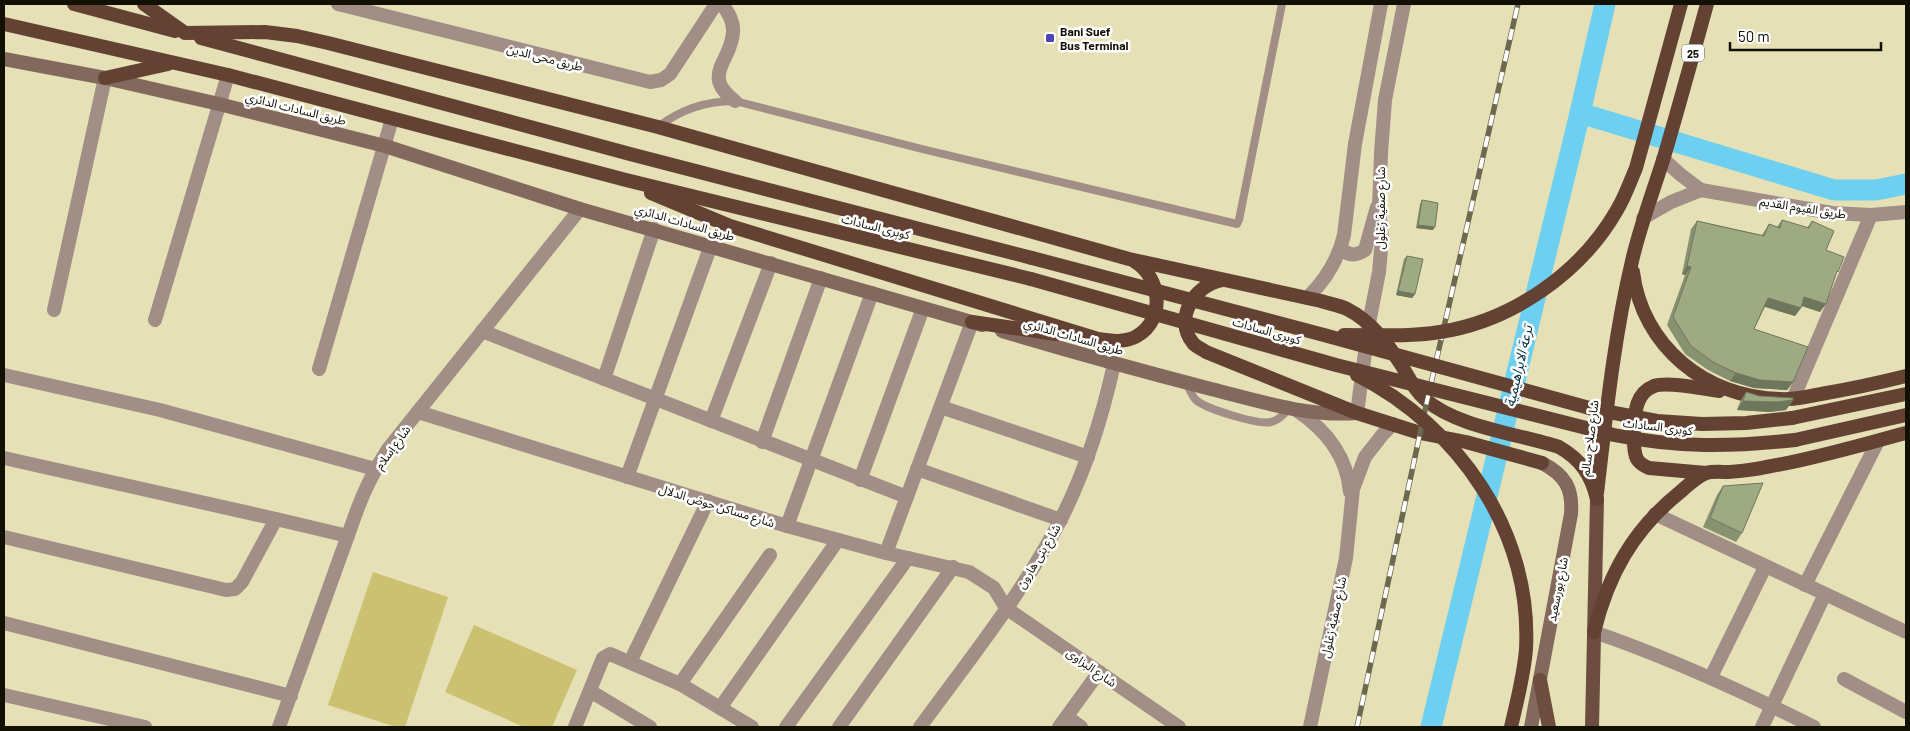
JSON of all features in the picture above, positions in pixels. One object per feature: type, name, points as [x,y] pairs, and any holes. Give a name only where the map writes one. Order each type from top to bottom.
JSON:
[{"type":"highway","points":[[74,4],[185,33],[265,32],[297,36],[658,127],[1129,259],[1307,298],[1347,309],[1368,323],[1387,343],[1416,390],[1427,401],[1467,422],[1546,443],[1565,450],[1580,462],[1588,473],[1597,499]]},
{"type":"highway","points":[[144,4],[185,33]]},
{"type":"highway","name":"كوبرى السادات","points":[[1324,335],[1402,336],[1440,332],[1464,327],[1488,319],[1533,297],[1572,265],[1604,230],[1627,190],[1638,161],[1681,4]]},
{"type":"highway","name":"شارع صلاح سالم","points":[[1597,499],[1617,338],[1632,262],[1643,218],[1680,103],[1707,4]]},
{"type":"highway","name":"طريق السادات الدائري","points":[[4,24],[228,74],[626,180]]},
{"type":"highway","name":"كوبرى السادات","points":[[185,33],[630,154],[1324,335],[1570,403],[1639,418],[1702,424],[1746,423],[1792,418],[1906,394]]},
{"type":"highway","points":[[105,78],[172,63]]},
{"type":"highway","points":[[626,180],[677,205],[730,226],[1098,340]]},
{"type":"highway","name":"كوبرى السادات","points":[[626,180],[1031,279],[1336,365],[1640,440],[1665,444],[1717,446],[1795,440],[1906,415]]},
{"type":"highway","points":[[972,322],[1098,340],[1124,341],[1137,336],[1148,326],[1155,313],[1157,299],[1155,285],[1148,272],[1129,259]]},
{"type":"highway","points":[[1632,262],[1634,281],[1641,305],[1660,340],[1669,352],[1691,371],[1730,392]]},
{"type":"highway","points":[[1224,280],[1214,281],[1205,286],[1191,300],[1186,318],[1189,337],[1194,344],[1206,352],[1357,413],[1420,433],[1466,442],[1542,462]]},
{"type":"highway","points":[[1336,365],[1371,382],[1396,399],[1434,430],[1475,476],[1491,501],[1505,529],[1517,565],[1522,588],[1526,649],[1522,679],[1511,727]]},
{"type":"highway","points":[[1906,376],[1863,387],[1793,399],[1761,398],[1730,392],[1663,384],[1653,386],[1638,400],[1635,409],[1634,449],[1636,457],[1649,468],[1706,473],[1760,469],[1786,464],[1906,433]]},
{"type":"highway","points":[[1594,632],[1610,580],[1628,549],[1655,514],[1682,490],[1706,473]]},
{"type":"main road","name":"طريق السادات الدائري","points":[[4,59],[105,78],[219,104],[385,146],[580,208],[1114,364],[1292,409],[1328,414],[1357,413]]},
{"type":"main road","name":"شارع بورسعيد","points":[[1530,727],[1572,501],[1569,488],[1562,477],[1554,468],[1542,462]]},
{"type":"main road","name":"شارع صلاح سالم","points":[[1592,727],[1597,499]]},
{"type":"main road","points":[[1540,680],[1549,727]]},
{"type":"street","name":"طريق محى الدين","points":[[338,4],[650,82],[661,80],[670,74],[716,4]]},
{"type":"street","points":[[722,4],[728,13],[733,32],[732,41],[720,65],[720,86],[735,101]]},
{"type":"street","points":[[1307,298],[1328,274],[1341,248],[1355,144],[1380,4]]},
{"type":"street","name":"شارع صفية زغلول","points":[[1357,413],[1368,323],[1379,272],[1382,239],[1380,201],[1385,100],[1404,4]]},
{"type":"street","points":[[155,320],[228,74]]},
{"type":"street","points":[[54,310],[105,78]]},
{"type":"street","points":[[319,369],[392,119]]},
{"type":"street","name":"طريق الفيوم القديم","points":[[1663,159],[1701,190],[1813,210],[1871,215],[1906,212]]},
{"type":"street","points":[[1643,218],[1671,202],[1701,190]]},
{"type":"street","points":[[1341,248],[1349,254],[1355,255],[1365,250],[1371,224],[1380,201]]},
{"type":"street","name":"شارع إسلام","points":[[279,727],[364,490],[375,469],[388,449],[580,208]]},
{"type":"street","points":[[1793,399],[1871,215]]},
{"type":"street","points":[[604,379],[654,229]]},
{"type":"street","points":[[628,477],[711,245]]},
{"type":"street","points":[[711,421],[771,263]]},
{"type":"street","points":[[762,442],[821,278]]},
{"type":"street","points":[[787,526],[872,293]]},
{"type":"street","points":[[860,480],[923,308]]},
{"type":"street","points":[[886,553],[972,322]]},
{"type":"street","points":[[482,331],[906,497]]},
{"type":"street","name":"شارع بنى هارون","points":[[921,727],[1006,608],[1035,565],[1061,520],[1088,457],[1107,396],[1114,364]]},
{"type":"street","points":[[4,374],[160,410],[375,469]]},
{"type":"street","points":[[941,407],[1088,457]]},
{"type":"street","name":"شارع صفية زغلول","points":[[1292,409],[1322,430],[1332,443],[1346,473],[1350,489],[1351,506]]},
{"type":"street","name":"شارع مساكن حوض الدلال","points":[[418,412],[787,526],[886,553],[969,572],[994,588],[1006,608]]},
{"type":"street","name":"شارع صفية زغلول","points":[[1310,727],[1346,558],[1353,489],[1365,457],[1382,434],[1393,424]]},
{"type":"street","points":[[1805,585],[1878,441]]},
{"type":"street","points":[[4,458],[348,536]]},
{"type":"street","points":[[917,469],[1061,520]]},
{"type":"street","points":[[630,662],[708,501]]},
{"type":"street","points":[[1655,514],[1906,632]]},
{"type":"street","points":[[4,537],[226,590],[235,589],[242,582],[276,519]]},
{"type":"street","points":[[720,708],[838,540]]},
{"type":"street","points":[[680,684],[770,555]]},
{"type":"street","points":[[786,727],[908,558]]},
{"type":"street","points":[[839,727],[953,567]]},
{"type":"street","points":[[1711,677],[1765,567]]},
{"type":"street","points":[[1762,727],[1825,594]]},
{"type":"street","name":"شارع البزاوى","points":[[1006,608],[1178,727]]},
{"type":"street","points":[[4,625],[290,696]]},
{"type":"street","points":[[1594,632],[1650,651],[1711,677],[1814,727]]},
{"type":"street","points":[[575,727],[603,658],[610,654],[680,684],[752,727]]},
{"type":"street","points":[[1081,727],[1063,722],[1099,672]]},
{"type":"street","points":[[1844,679],[1906,712]]},
{"type":"street","points":[[590,690],[650,727]]},
{"type":"street","points":[[4,695],[145,727]]},
{"type":"lane","points":[[658,127],[670,118],[694,106],[722,101],[735,101],[1237,224],[1282,4]]},
{"type":"lane","points":[[1187,383],[1192,396],[1205,406],[1256,422],[1272,422],[1292,409]]},
{"type":"shaded area","points":[[373,572],[448,597],[405,727],[396,727],[328,705]]},
{"type":"shaded area","points":[[474,625],[577,670],[552,727],[524,727],[445,692]]},
{"type":"building","points":[[1422,200],[1438,203],[1435,227],[1418,225]]},
{"type":"building","points":[[1782,220],[1809,228],[1812,221],[1834,231],[1826,250],[1844,257],[1837,271],[1826,304],[1804,297],[1801,308],[1768,298],[1754,329],[1808,347],[1793,382],[1760,380],[1736,373],[1713,362],[1691,346],[1673,317],[1691,267],[1687,266],[1697,221],[1764,236],[1769,224],[1780,228]]},
{"type":"building","points":[[1407,256],[1423,259],[1415,294],[1398,291]]},
{"type":"building","points":[[1746,392],[1759,396],[1793,398],[1793,400],[1777,402],[1743,401]]},
{"type":"building","points":[[1763,483],[1742,533],[1710,518],[1723,486]]},
{"type":"waterway","name":"ترعة الابراهيمية","points":[[1431,727],[1605,4]]},
{"type":"waterway","points":[[1580,113],[1834,190],[1876,190],[1906,184]]},
{"type":"railway","points":[[1357,727],[1427,401],[1518,4]]},
{"type":"place","name":"Bani Suef Bus Terminal","points":[[1050,38]]}]
